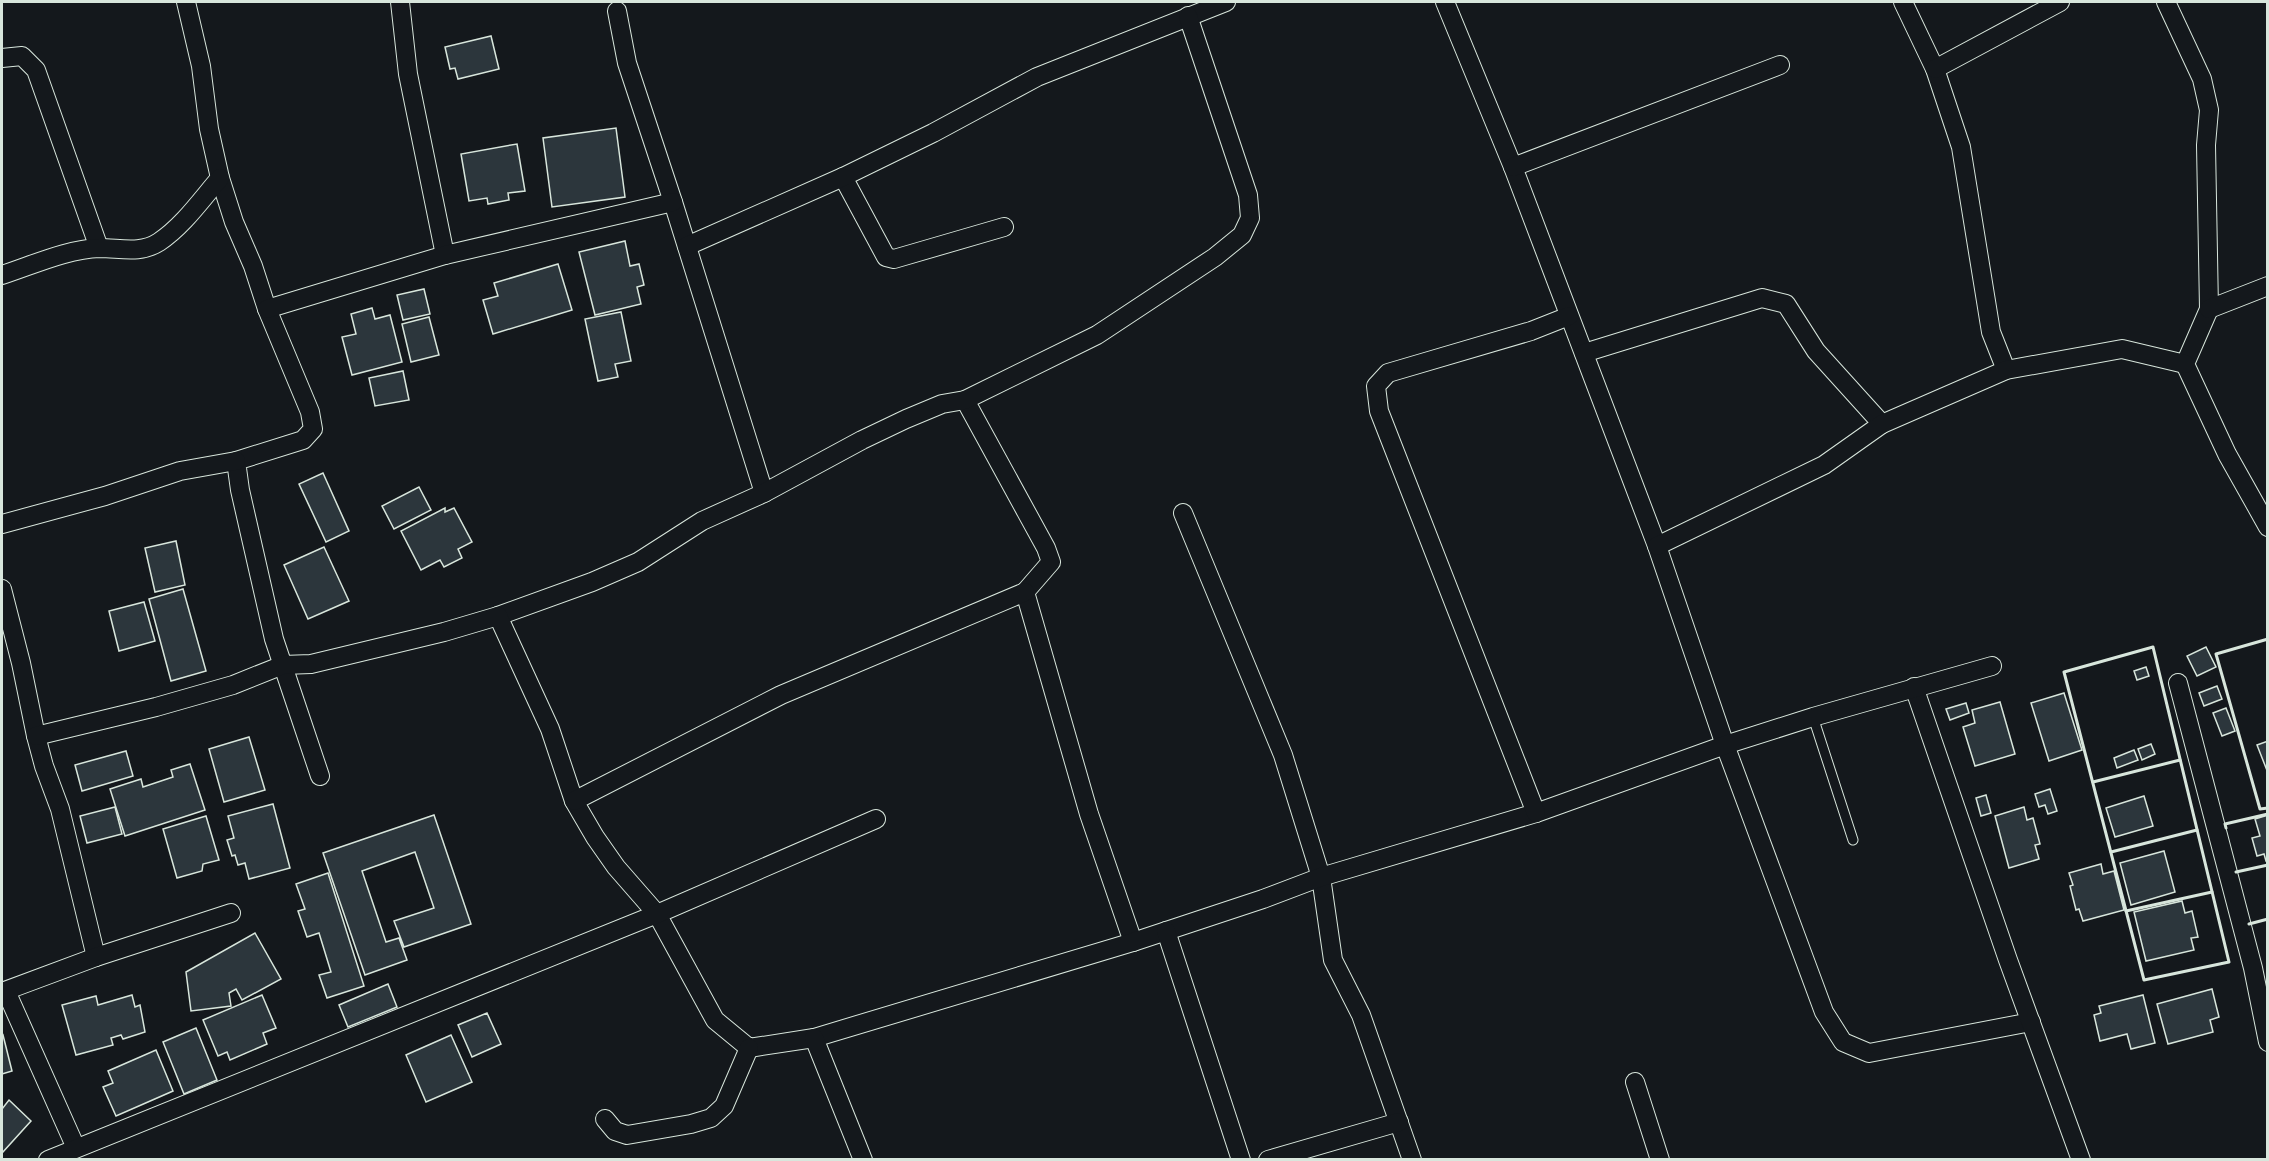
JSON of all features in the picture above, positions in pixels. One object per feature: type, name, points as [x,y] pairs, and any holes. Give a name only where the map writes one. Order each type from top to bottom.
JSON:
[{"type":"street","points":[[2,524],[105,496],[180,471],[236,461],[303,440],[313,429],[301,387],[267,309],[220,178],[209,129],[201,66],[186,2]]},
{"type":"street","points":[[400,2],[408,74],[445,255]]},
{"type":"street","points":[[687,246],[843,177],[933,133],[1037,77],[1226,2]]},
{"type":"street","points":[[1445,2],[1514,167],[1657,546],[1725,745],[1824,1012],[1843,1042],[1869,1053],[2031,1022]]},
{"type":"street","points":[[1904,2],[1935,69],[1961,147],[1991,332],[2006,370]]},
{"type":"street","points":[[1935,69],[2060,2]]},
{"type":"street","points":[[2166,2],[2202,79],[2210,110],[2206,145],[2209,309],[2185,364],[2228,454],[2268,527]]},
{"type":"street","points":[[617,11],[627,63],[764,493]]},
{"type":"street","points":[[36,736],[156,707],[233,685],[283,665],[311,664],[444,632],[498,616],[592,582],[638,562],[702,521],[764,493],[906,418],[942,404],[965,400],[1097,335],[1215,257],[1242,235],[1250,218],[1248,195],[1188,16]]},
{"type":"street","points":[[2,58],[22,56],[36,70],[99,248]]},
{"type":"street","points":[[1514,167],[1780,65]]},
{"type":"street","points":[[843,177],[886,257],[894,259],[1004,227]]},
{"type":"street","points":[[2,275],[70,253],[99,248],[130,251],[158,243],[177,227],[220,178]]},
{"type":"street","points":[[267,309],[445,255],[673,202]]},
{"type":"street","points":[[2209,309],[2268,286]]},
{"type":"street","points":[[1584,352],[1762,298],[1786,304],[1816,351],[1882,424]]},
{"type":"street","points":[[1536,813],[1379,411],[1376,386],[1388,373],[1532,331],[1569,316]]},
{"type":"street","points":[[1657,546],[1824,465],[1882,424],[2006,370],[2122,349],[2185,364]]},
{"type":"street","points":[[574,801],[781,695],[1025,592],[1051,562],[1046,548],[965,400]]},
{"type":"street","points":[[236,461],[240,490],[274,639],[320,776]]},
{"type":"street","points":[[1183,513],[1283,755],[1320,877],[1333,960],[1360,1015],[1412,1160]]},
{"type":"street","points":[[2,589],[21,663],[36,736],[60,809],[96,957]]},
{"type":"street","points":[[1025,592],[1089,814],[1133,942]]},
{"type":"street","points":[[498,616],[550,729],[574,801],[616,867],[657,914],[715,1020],[749,1048],[814,1038],[1133,942],[1263,899],[1320,877],[1536,813],[1725,745],[1914,687],[1992,666]]},
{"type":"street","points":[[2178,684],[2253,968],[2268,1042]]},
{"type":"street","points":[[1914,687],[2008,960],[2081,1160]]},
{"type":"street","points":[[48,1160],[657,914],[876,819]]},
{"type":"street","points":[[76,1148],[4,992],[96,957],[231,913]]},
{"type":"street","points":[[1166,931],[1241,1160]]},
{"type":"street","points":[[814,1038],[863,1160]]},
{"type":"street","points":[[605,1119],[615,1131],[627,1136],[691,1125],[711,1118],[724,1106],[749,1048]]},
{"type":"street","points":[[1635,1082],[1660,1160]]},
{"type":"street","points":[[1268,1160],[1399,1122]]},
{"type":"lane","points":[[1813,717],[1853,840]]},
{"type":"building","points":[[491,36],[499,69],[458,79],[455,68],[450,69],[445,47]]},
{"type":"building","points":[[616,128],[625,197],[552,207],[543,138]]},
{"type":"building","points":[[517,144],[525,191],[508,193],[509,200],[488,204],[487,198],[469,201],[461,154]]},
{"type":"building","points":[[625,241],[630,266],[639,264],[644,285],[637,287],[641,304],[595,315],[579,252]]},
{"type":"building","points":[[558,264],[572,310],[493,334],[483,300],[498,296],[494,283]]},
{"type":"building","points":[[424,289],[430,314],[403,320],[397,295]]},
{"type":"building","points":[[372,308],[375,319],[390,315],[402,362],[352,375],[342,337],[356,334],[351,314]]},
{"type":"building","points":[[621,312],[631,361],[615,364],[618,377],[598,381],[585,319]]},
{"type":"building","points":[[429,317],[439,355],[411,362],[402,324]]},
{"type":"building","points":[[403,371],[409,400],[375,406],[369,378]]},
{"type":"building","points":[[323,473],[349,531],[326,542],[299,484]]},
{"type":"building","points":[[419,487],[431,510],[394,529],[382,506]]},
{"type":"building","points":[[445,508],[445,512],[454,508],[472,542],[458,549],[462,558],[444,567],[440,560],[421,570],[401,531]]},
{"type":"building","points":[[176,541],[185,585],[155,592],[145,548]]},
{"type":"building","points":[[324,547],[349,601],[308,619],[284,565]]},
{"type":"building","points":[[183,589],[206,671],[171,681],[149,599]]},
{"type":"building","points":[[144,602],[155,641],[119,651],[109,611]]},
{"type":"building","points":[[2206,647],[2216,667],[2197,676],[2187,656]]},
{"type":"building","points":[[2146,667],[2149,676],[2137,680],[2134,671]]},
{"type":"building","points":[[2217,686],[2222,699],[2204,706],[2199,693]]},
{"type":"building","points":[[2064,693],[2082,750],[2049,761],[2031,703]]},
{"type":"building","points":[[2000,702],[2015,754],[1975,766],[1963,727],[1975,723],[1972,710]]},
{"type":"building","points":[[1966,703],[1969,713],[1950,720],[1946,709]]},
{"type":"building","points":[[2226,708],[2235,731],[2222,736],[2213,713]]},
{"type":"building","points":[[249,737],[265,790],[224,802],[209,749]]},
{"type":"building","points":[[2268,741],[2268,773],[2257,745]]},
{"type":"building","points":[[2151,744],[2155,754],[2142,760],[2138,749]]},
{"type":"building","points":[[2134,750],[2138,760],[2117,768],[2114,758]]},
{"type":"building","points":[[126,751],[133,776],[82,791],[75,765]]},
{"type":"building","points":[[190,764],[205,810],[125,836],[110,789],[141,779],[143,787],[173,777],[171,770]]},
{"type":"building","points":[[2050,789],[2057,811],[2048,814],[2045,805],[2039,807],[2035,794]]},
{"type":"building","points":[[1986,795],[1991,813],[1981,816],[1976,798]]},
{"type":"building","points":[[2144,796],[2153,826],[2115,837],[2106,808]]},
{"type":"building","points":[[273,804],[290,868],[249,879],[245,863],[238,865],[235,855],[232,856],[227,840],[234,838],[228,816]]},
{"type":"building","points":[[115,807],[122,834],[87,843],[80,816]]},
{"type":"building","points":[[2024,807],[2027,820],[2033,818],[2040,844],[2035,845],[2039,859],[2009,868],[1995,816]]},
{"type":"building","points":[[434,815],[471,924],[404,947],[394,921],[434,908],[415,852],[362,871],[386,942],[399,938],[407,960],[365,975],[323,853]]},
{"type":"building","points":[[2268,815],[2268,860],[2266,861],[2264,854],[2257,856],[2252,838],[2260,836],[2255,819]]},
{"type":"building","points":[[206,816],[219,860],[203,864],[202,871],[177,878],[163,829]]},
{"type":"building","points":[[2164,851],[2175,892],[2131,905],[2120,863]]},
{"type":"building","points":[[2101,864],[2103,874],[2114,871],[2124,910],[2083,921],[2079,909],[2076,910],[2069,873]]},
{"type":"building","points":[[328,873],[364,986],[327,998],[319,975],[331,972],[319,933],[307,937],[298,911],[305,909],[296,884]]},
{"type":"building","points":[[2182,901],[2185,913],[2192,911],[2198,937],[2191,938],[2194,950],[2146,961],[2134,912]]},
{"type":"building","points":[[255,933],[281,979],[242,1000],[236,989],[229,993],[231,1006],[191,1011],[186,972]]},
{"type":"building","points":[[388,984],[397,1007],[348,1027],[339,1005]]},
{"type":"building","points":[[2212,989],[2219,1017],[2210,1020],[2213,1032],[2168,1044],[2157,1004]]},
{"type":"building","points":[[132,995],[135,1007],[140,1005],[145,1032],[123,1039],[121,1035],[111,1038],[113,1045],[76,1055],[62,1005],[96,996],[98,1005]]},
{"type":"building","points":[[262,995],[276,1028],[263,1033],[267,1044],[230,1060],[227,1052],[218,1056],[203,1020]]},
{"type":"building","points":[[2143,995],[2155,1043],[2131,1049],[2127,1034],[2100,1041],[2094,1015],[2101,1013],[2099,1006]]},
{"type":"building","points":[[487,1013],[501,1044],[472,1057],[458,1025]]},
{"type":"building","points":[[196,1028],[217,1080],[184,1094],[163,1042]]},
{"type":"building","points":[[451,1035],[472,1082],[426,1102],[406,1055]]},
{"type":"building","points":[[2,1036],[12,1071],[2,1074]]},
{"type":"building","points":[[156,1050],[173,1091],[116,1116],[103,1087],[113,1083],[108,1071]]},
{"type":"building","points":[[9,1100],[31,1121],[2,1153],[2,1109]]},
{"type":"wall","points":[[2268,639],[2216,654],[2260,809],[2268,808]]},
{"type":"wall","points":[[2153,647],[2229,962],[2144,980],[2064,672],[2153,647]]},
{"type":"wall","points":[[2093,782],[2180,760]]},
{"type":"wall","points":[[2226,828],[2225,824],[2268,814]]},
{"type":"wall","points":[[2111,852],[2197,830]]},
{"type":"wall","points":[[2236,872],[2268,865]]},
{"type":"wall","points":[[2126,911],[2212,892]]},
{"type":"wall","points":[[2249,924],[2268,919]]}]
